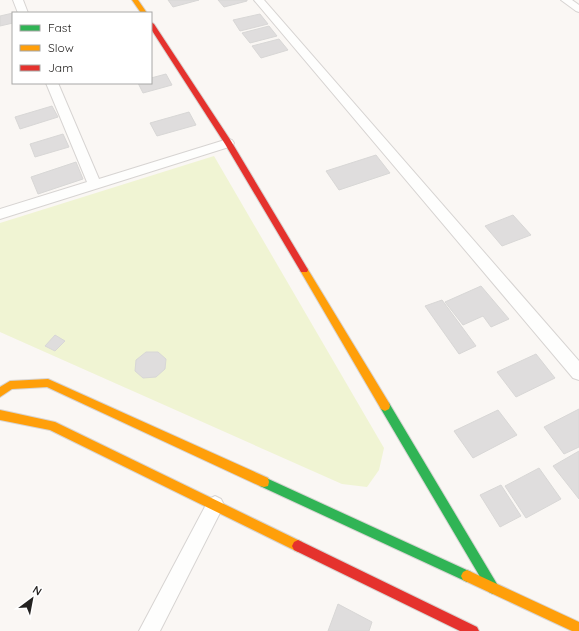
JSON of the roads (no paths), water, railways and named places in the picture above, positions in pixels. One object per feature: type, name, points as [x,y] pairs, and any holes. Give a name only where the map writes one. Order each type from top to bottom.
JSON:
[{"type":"street","points":[[18,0],[23,12]]},
{"type":"street","points":[[135,0],[143,12]]},
{"type":"street","points":[[259,0],[579,373]]},
{"type":"street","points":[[566,0],[579,9]]},
{"type":"street","points":[[152,26],[228,143],[493,588]]},
{"type":"street","points":[[52,84],[95,184]]},
{"type":"street","points":[[0,214],[228,143]]},
{"type":"street","points":[[3,385],[48,383],[579,628]]},
{"type":"street","points":[[0,415],[52,425],[473,631]]},
{"type":"street","points":[[149,631],[215,505]]}]
